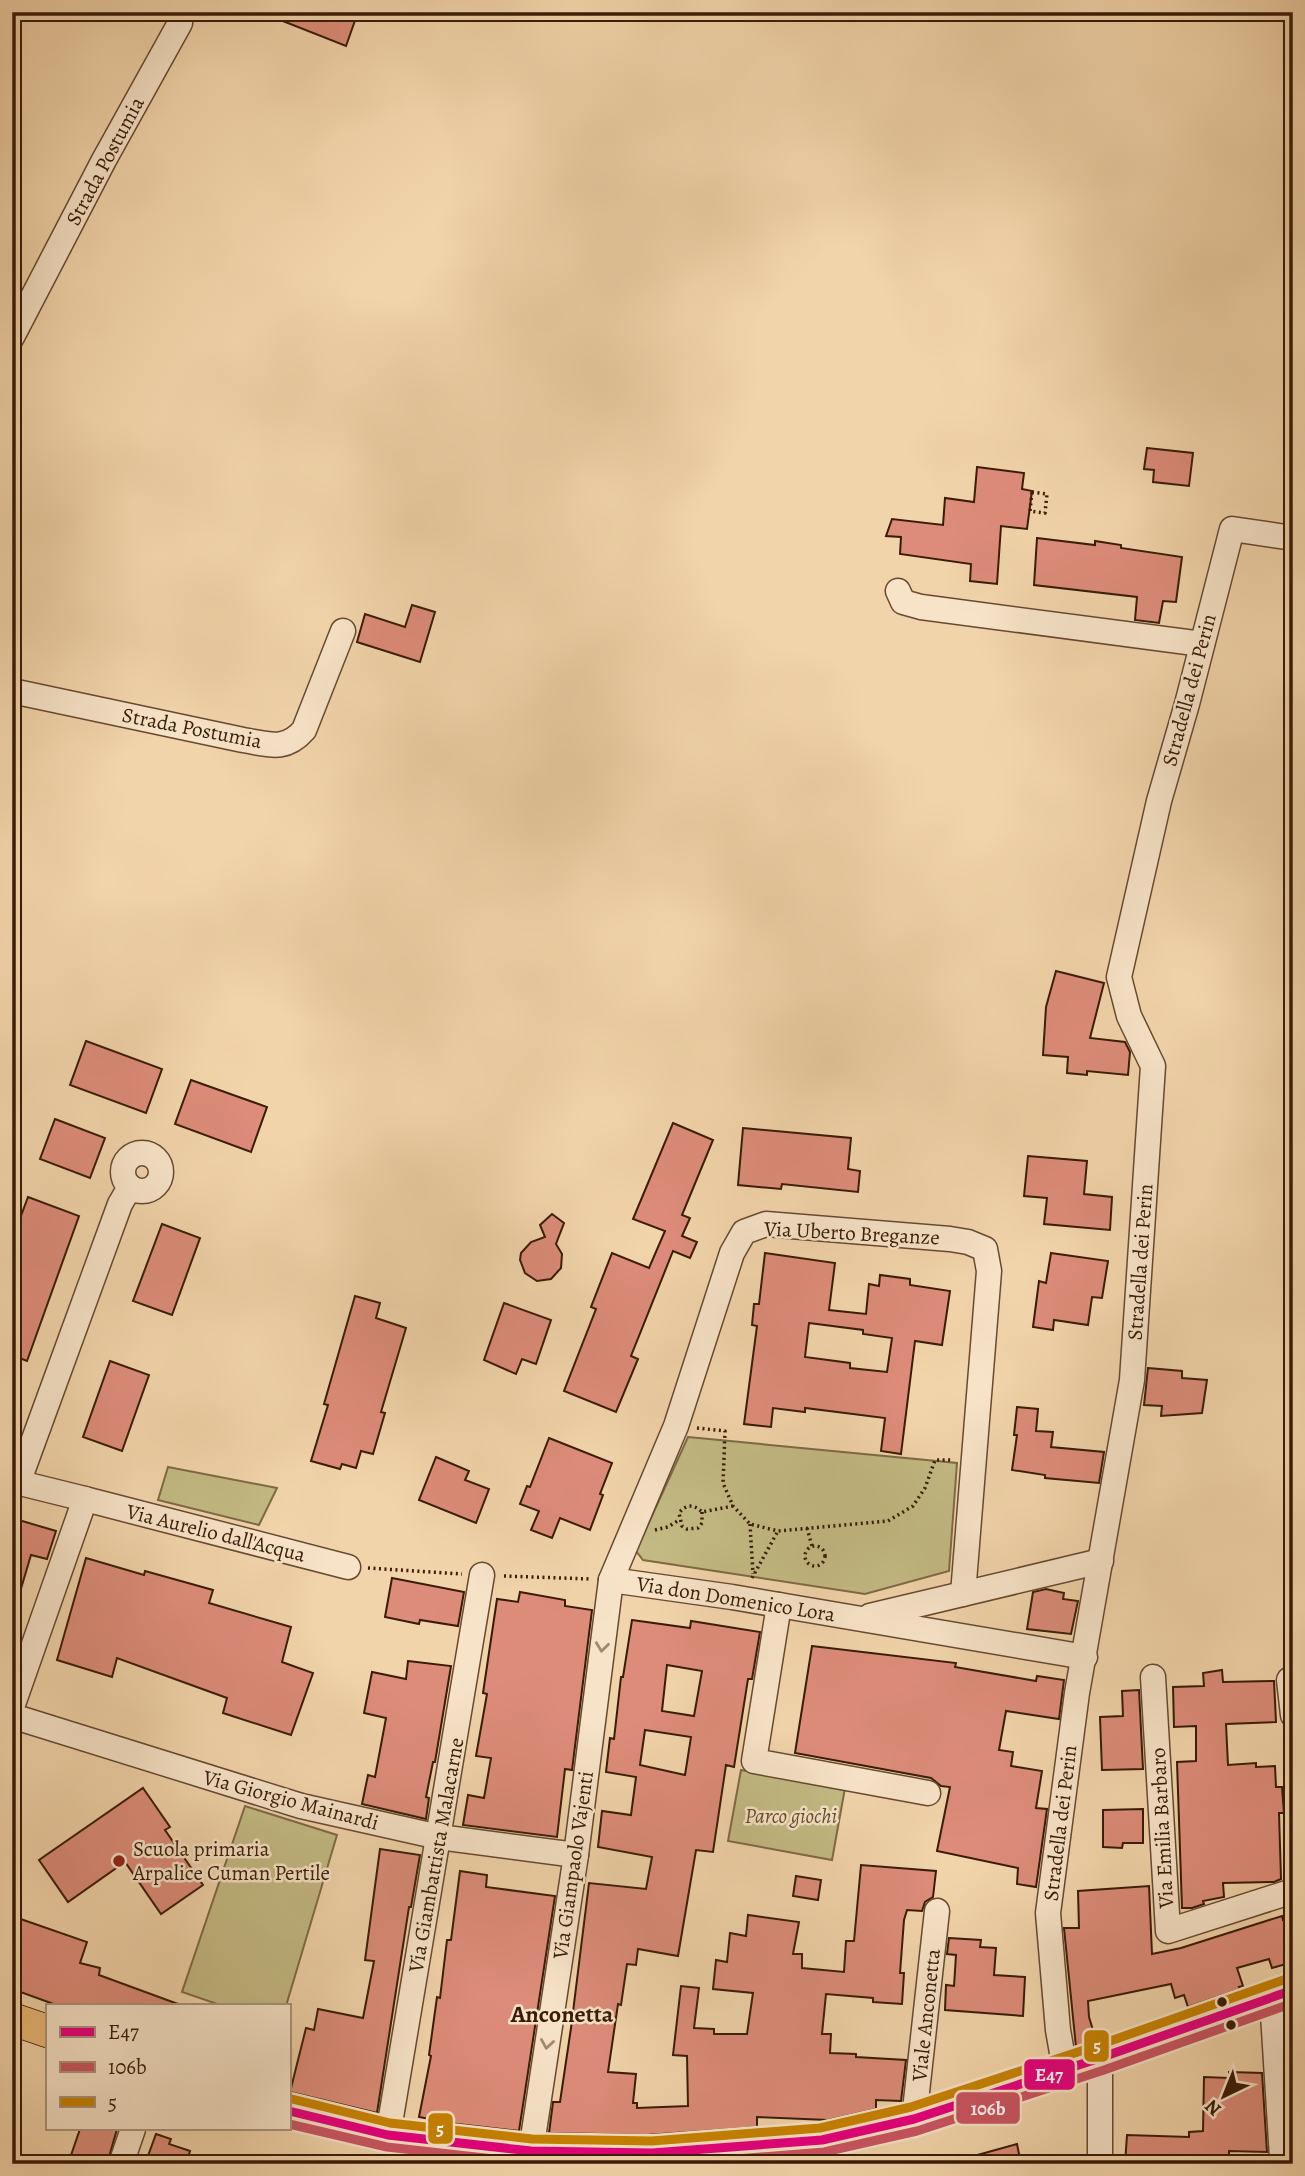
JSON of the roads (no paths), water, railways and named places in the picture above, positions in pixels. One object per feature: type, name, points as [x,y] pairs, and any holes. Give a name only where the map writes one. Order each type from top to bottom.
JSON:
[{"type":"main road","name":"Viale Anconetta","points":[[290,2111],[388,2135],[531,2151],[651,2158],[823,2152],[1283,1994]]},
{"type":"main road","points":[[12,2019],[46,2031]]},
{"type":"street","name":"Strada Postumia","points":[[12,337],[104,160],[180,23]]},
{"type":"street","name":"Stradella dei Perin","points":[[1065,2070],[1058,2030],[1048,1913],[1077,1693],[1132,1380],[1153,1066],[1129,1016],[1119,977],[1159,801],[1232,529],[1293,538]]},
{"type":"street","points":[[898,591],[903,602],[920,607],[1202,644]]},
{"type":"street","name":"Strada Postumia","points":[[12,691],[281,746],[296,739],[304,730],[343,631]]},
{"type":"street","points":[[15,1482],[120,1203],[130,1187]]},
{"type":"street","name":"Via Uberto Breganze","points":[[611,1580],[676,1426],[732,1253],[744,1232],[766,1224],[950,1239],[985,1249],[989,1271],[963,1594]]},
{"type":"street","name":"Via Aurelio dall'Acqua","points":[[15,1482],[348,1567]]},
{"type":"street","points":[[12,1707],[85,1499]]},
{"type":"street","name":"Via don Domenico Lora","points":[[861,1619],[1101,1561]]},
{"type":"street","name":"Via Giambattista Malacarne","points":[[388,2135],[482,1575]]},
{"type":"street","name":"Via don Domenico Lora","points":[[611,1580],[732,1597],[1085,1657]]},
{"type":"street","name":"Via Giampaolo Vajenti","points":[[531,2151],[576,1855],[611,1580]]},
{"type":"street","points":[[779,1605],[754,1761],[928,1793]]},
{"type":"street","name":"Via Emilia Barbaro","points":[[1153,1677],[1168,1931],[1293,1891]]},
{"type":"street","points":[[1289,1680],[1293,1715]]},
{"type":"street","name":"Via Giorgio Mainardi","points":[[12,1716],[301,1806],[439,1838],[576,1855]]},
{"type":"street","name":"Viale Anconetta","points":[[914,2119],[937,1912]]},
{"type":"street","name":"Viale Anconetta","points":[[1283,1994],[1282,2158],[1293,2159]]},
{"type":"street","points":[[1100,2058],[1100,2164]]},
{"type":"street","points":[[121,2164],[134,2130]]},
{"type":"place","name":"Scuola primaria Arpalice Cuman Pertile","points":[[119,1861]]},
{"type":"district","name":"Anconetta","points":[[562,2014]]},
{"type":"park label","name":"Parco giochi","points":[[791,1816]]}]
